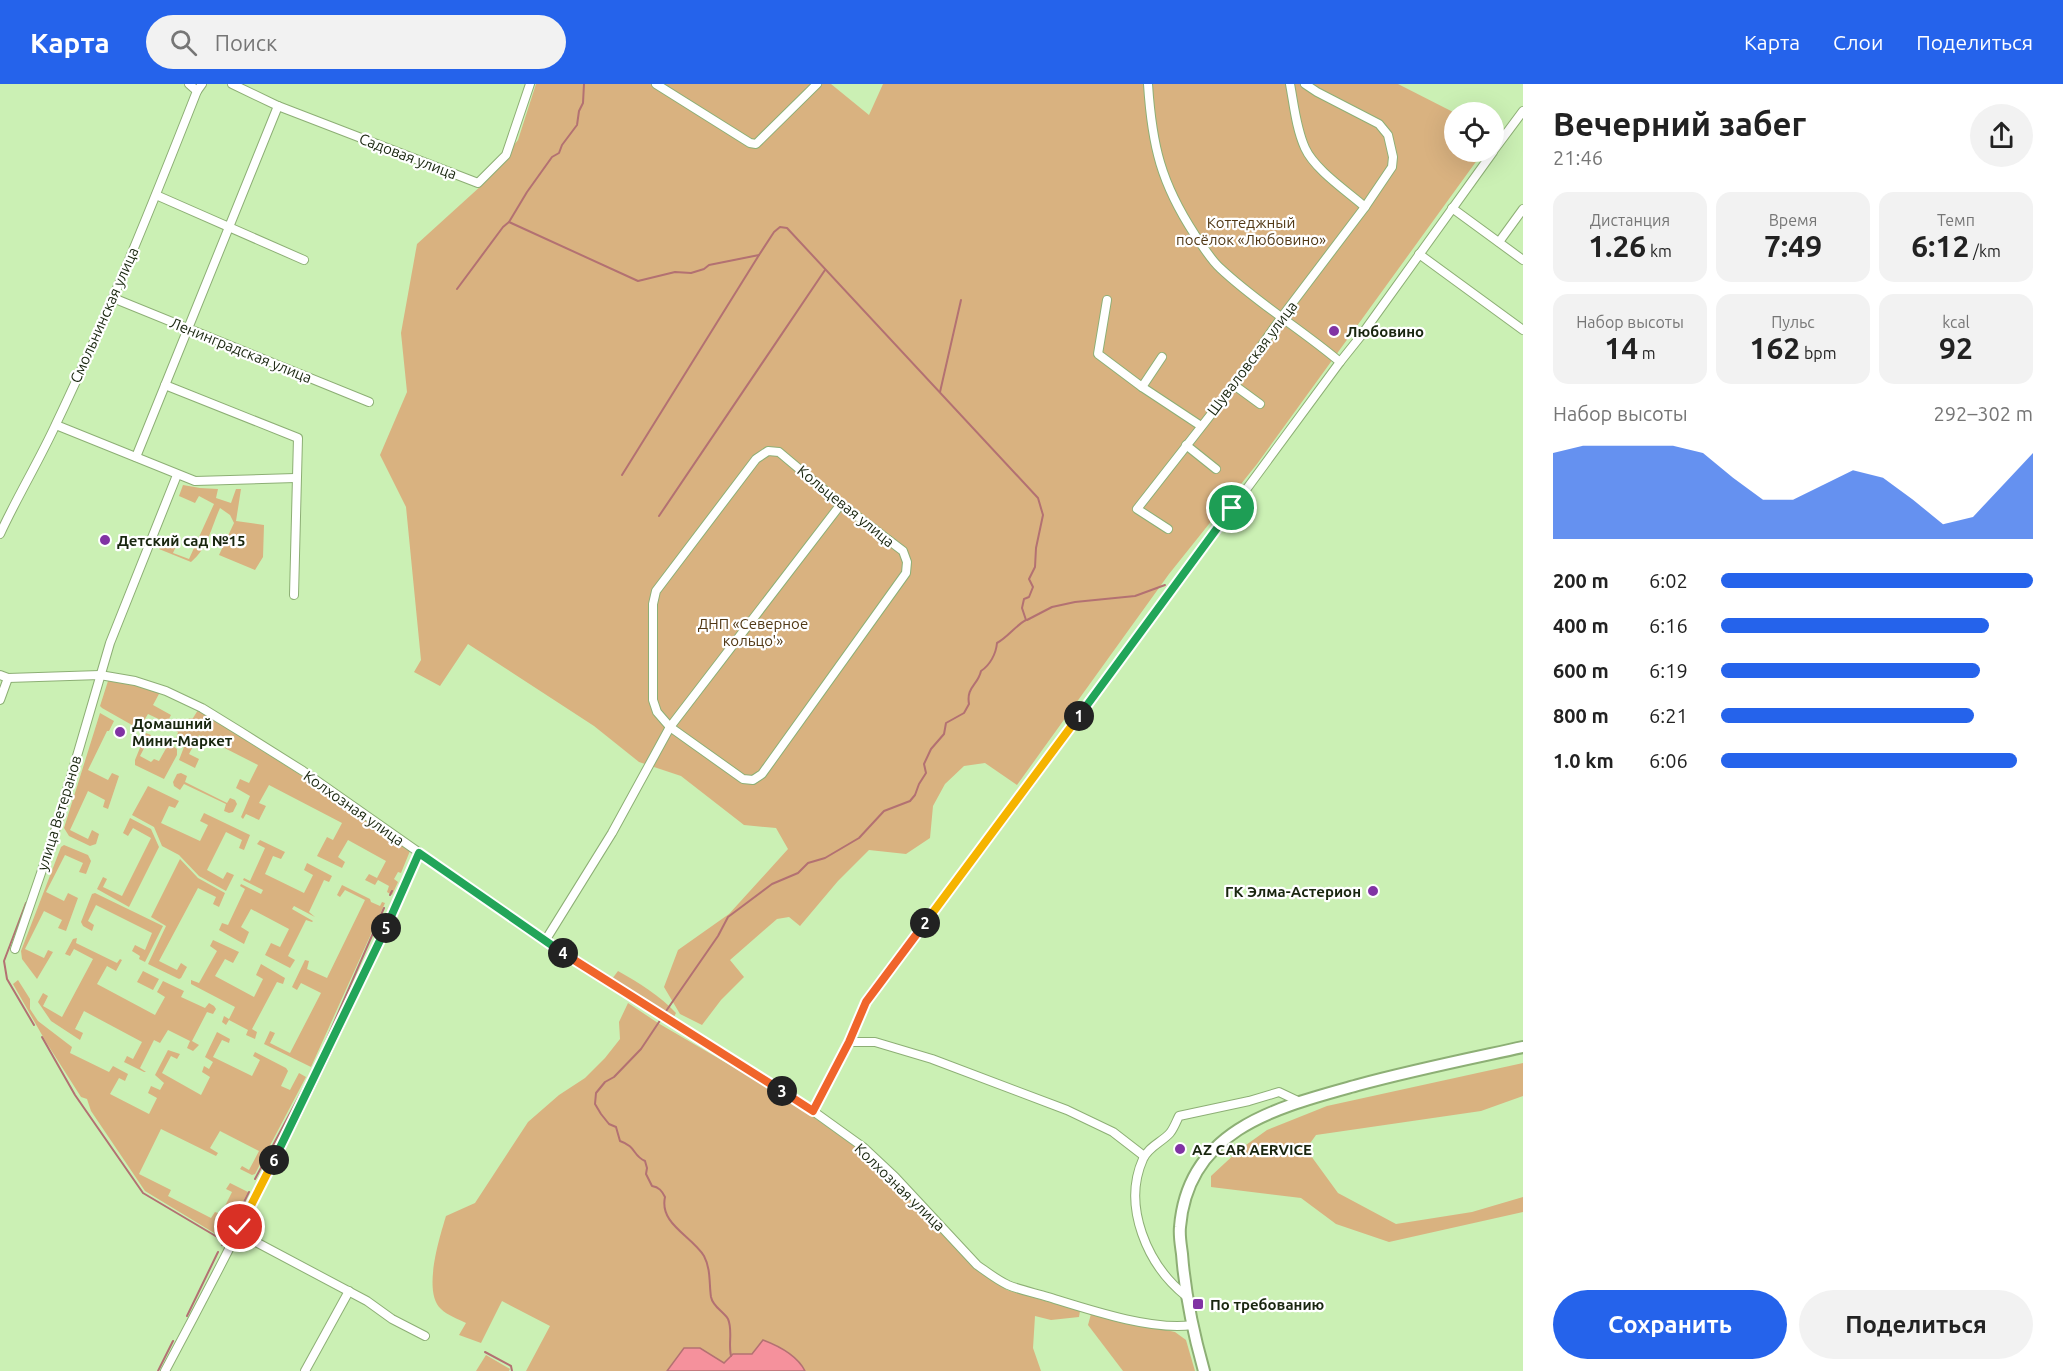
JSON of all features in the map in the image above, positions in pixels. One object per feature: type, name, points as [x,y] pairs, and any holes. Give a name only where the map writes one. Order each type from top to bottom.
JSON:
[{"type":"main road","points":[[1204,1371],[1186,1296],[1180,1228],[1186,1198],[1196,1173],[1212,1150],[1251,1121],[1298,1101],[1404,1073],[1523,1047]]},
{"type":"street","points":[[189,84],[199,88]]},
{"type":"street","name":"Садовая улица","points":[[232,84],[278,106],[478,183],[506,155],[530,84]]},
{"type":"street","points":[[656,84],[750,143],[756,144],[817,84]]},
{"type":"street","points":[[1148,84],[1150,122],[1160,168],[1186,221],[1209,256],[1219,267],[1281,318],[1340,362]]},
{"type":"street","points":[[1290,84],[1305,148],[1320,168],[1365,207]]},
{"type":"street","name":"Шуваловская улица","points":[[1168,529],[1137,509],[1234,385],[1392,167],[1393,157],[1388,135],[1379,124],[1305,84]]},
{"type":"street","name":"Смольнинская улица","points":[[0,534],[56,425],[113,298],[199,88]]},
{"type":"street","points":[[136,457],[278,106]]},
{"type":"street","points":[[1504,137],[1523,111]]},
{"type":"street","points":[[813,1111],[849,1042],[866,1002],[1360,337],[1486,162]]},
{"type":"street","points":[[156,195],[304,260]]},
{"type":"street","points":[[1452,208],[1523,260]]},
{"type":"street","points":[[1499,242],[1523,209]]},
{"type":"street","points":[[1419,254],[1523,330]]},
{"type":"street","name":"Ленинградская улица","points":[[113,298],[369,402]]},
{"type":"street","points":[[1107,300],[1098,354],[1142,387],[1201,426]]},
{"type":"street","points":[[1142,387],[1162,357]]},
{"type":"street","points":[[165,385],[298,438],[295,478],[294,595]]},
{"type":"street","points":[[1234,385],[1260,404]]},
{"type":"street","points":[[56,425],[195,481],[295,478]]},
{"type":"street","points":[[1186,446],[1216,469]]},
{"type":"street","name":"Кольцевая улица","points":[[768,451],[779,452],[841,504],[903,551],[907,562],[906,573],[762,774],[753,780],[743,779],[670,727],[657,712],[653,700],[653,604],[656,591],[756,459],[768,451]]},
{"type":"street","name":"улица Ветеранов","points":[[15,949],[53,838],[110,643],[177,475]]},
{"type":"street","points":[[545,941],[612,833],[670,727],[841,504]]},
{"type":"street","name":"Колхозная улица","points":[[4,676],[100,675],[135,681],[166,691],[202,708],[303,771],[545,941],[813,1111],[863,1147],[977,1265],[990,1275],[1009,1285],[1082,1308],[1156,1325],[1176,1327],[1192,1325]]},
{"type":"street","points":[[0,700],[4,676]]},
{"type":"street","points":[[165,1371],[237,1232],[374,955],[419,853]]},
{"type":"street","points":[[849,1042],[874,1042],[932,1059],[1067,1110],[1113,1132],[1144,1156]]},
{"type":"street","points":[[1186,1296],[1164,1276],[1144,1238],[1135,1208],[1135,1182],[1144,1156],[1170,1133],[1179,1116],[1279,1092],[1298,1101]]},
{"type":"street","points":[[237,1232],[367,1300],[392,1319],[424,1336]]},
{"type":"street","points":[[305,1371],[349,1291]]},
{"type":"green space","points":[[536,84],[831,84],[869,115],[883,84],[1398,84],[1444,107],[1444,162],[1476,162],[1257,464],[1169,574],[1017,785],[985,763],[964,766],[945,784],[933,806],[930,838],[906,854],[869,850],[838,881],[800,926],[789,917],[777,919],[730,960],[744,977],[721,1000],[702,1025],[680,1014],[664,987],[678,950],[729,914],[788,849],[776,828],[744,825],[681,776],[639,762],[594,726],[468,644],[440,686],[414,672],[421,660],[406,507],[380,455],[407,392],[401,333],[417,244],[482,185],[518,140]]},
{"type":"green space","points":[[183,485],[218,489],[216,498],[231,503],[236,489],[241,489],[236,521],[264,525],[263,557],[255,570],[219,555],[234,523],[230,515],[220,508],[205,544],[191,562],[159,549],[163,538],[177,544],[173,553],[189,559],[214,504],[199,496],[195,503],[179,496]]},
{"type":"green space","points":[[108,681],[133,684],[160,692],[153,705],[171,715],[167,723],[148,714],[139,729],[102,708],[100,706]]},
{"type":"green space","points":[[198,710],[299,774],[410,851],[401,873],[398,872],[394,879],[398,882],[392,895],[387,892],[389,886],[378,880],[375,885],[365,880],[369,874],[377,878],[386,861],[348,840],[338,857],[345,862],[342,868],[317,856],[327,837],[333,840],[342,823],[269,785],[259,803],[266,806],[259,820],[246,814],[243,819],[241,817],[250,796],[236,788],[240,779],[249,783],[258,765],[199,735],[189,754],[199,759],[195,768],[179,760],[184,747],[175,742],[181,734],[176,739],[178,732],[170,728],[172,722],[193,718]]},
{"type":"green space","points":[[100,713],[114,721],[88,770],[108,780],[112,773],[119,776],[108,809],[103,807],[105,800],[88,791],[70,830],[88,839],[92,830],[99,834],[96,844],[90,846],[69,836],[64,828]]},
{"type":"green space","points":[[146,733],[151,735],[140,756],[151,762],[154,759],[159,761],[169,743],[177,749],[177,755],[164,779],[135,765]]},
{"type":"green space","points":[[177,774],[187,776],[185,782],[227,803],[230,798],[235,800],[237,804],[233,812],[224,811],[226,804],[184,784],[180,790],[174,786],[173,782]]},
{"type":"green space","points":[[148,786],[179,801],[175,808],[169,806],[161,823],[200,841],[208,825],[200,821],[204,813],[250,835],[244,850],[239,848],[242,840],[226,832],[207,870],[223,879],[227,872],[234,875],[226,891],[199,876],[179,855],[162,846],[154,827],[132,815]]},
{"type":"green space","points":[[130,818],[151,829],[159,847],[129,907],[97,889],[103,877],[107,879],[103,887],[122,896],[151,838],[133,828],[128,836],[123,833]]},
{"type":"green space","points":[[260,840],[285,852],[281,859],[273,856],[265,874],[304,893],[313,875],[304,870],[307,863],[332,876],[329,882],[324,880],[309,912],[315,917],[294,906],[292,909],[313,921],[306,920],[288,956],[295,960],[290,968],[265,955],[271,943],[280,947],[289,929],[251,909],[241,927],[249,932],[244,944],[219,930],[222,923],[228,925],[245,889],[240,886],[241,884],[261,894],[263,890],[243,880],[244,878],[250,881],[265,848],[257,844]]},
{"type":"green space","points":[[64,845],[88,855],[91,861],[86,874],[79,872],[83,863],[65,855],[46,892],[64,901],[68,893],[78,898],[66,931],[58,928],[62,920],[44,911],[25,949],[44,958],[48,950],[53,952],[37,979],[22,959],[21,951],[61,847]]},
{"type":"green space","points":[[180,859],[198,878],[225,893],[219,907],[213,904],[216,897],[198,888],[159,961],[177,970],[181,963],[187,967],[179,979],[148,964],[166,926],[151,917]]},
{"type":"green space","points":[[342,885],[380,906],[382,902],[385,903],[311,1067],[264,1044],[270,1031],[275,1033],[270,1043],[290,1053],[321,993],[301,983],[297,990],[292,987],[305,960],[309,961],[307,969],[327,978],[365,900],[345,890],[340,897],[337,895]]},
{"type":"green space","points":[[95,893],[163,926],[145,962],[132,951],[135,945],[145,950],[152,933],[96,905],[88,921],[94,925],[92,931],[83,926],[81,922],[92,894]]},
{"type":"green space","points":[[77,938],[76,943],[117,963],[120,959],[122,960],[116,971],[107,966],[97,984],[155,1015],[165,997],[157,992],[163,981],[184,991],[181,997],[205,1008],[209,1003],[214,1006],[216,1009],[213,1014],[207,1012],[192,1041],[199,1045],[193,1051],[187,1048],[190,1041],[168,1030],[160,1043],[154,1040],[140,1068],[146,1072],[144,1072],[124,1062],[127,1056],[133,1059],[142,1042],[84,1011],[75,1029],[83,1033],[80,1040],[51,1021],[38,1002],[43,993],[48,996],[43,1006],[62,1017],[93,959],[74,949],[70,956],[65,954],[73,939]]},
{"type":"green space","points":[[213,940],[239,952],[233,963],[225,959],[215,976],[254,997],[263,979],[256,975],[261,964],[285,978],[283,984],[277,982],[252,1029],[257,1032],[255,1039],[246,1035],[248,1030],[229,1020],[226,1025],[222,1022],[224,1016],[229,1019],[235,1007],[191,984],[191,980],[199,983],[217,951],[210,946]]},
{"type":"green space","points":[[143,971],[159,979],[153,990],[137,982]]},
{"type":"green space","points":[[618,971],[663,1001],[676,1013],[673,1019],[612,979]]},
{"type":"green space","points":[[18,980],[30,999],[30,1009],[38,1021],[72,1047],[70,1053],[109,1072],[113,1066],[128,1074],[125,1081],[119,1078],[110,1094],[149,1114],[157,1098],[148,1093],[151,1086],[160,1090],[164,1083],[155,1075],[168,1050],[180,1054],[177,1059],[171,1056],[162,1073],[201,1095],[210,1077],[202,1072],[204,1066],[209,1069],[213,1062],[205,1057],[217,1032],[230,1039],[229,1043],[222,1040],[213,1057],[252,1076],[260,1060],[253,1056],[255,1052],[286,1068],[288,1071],[281,1086],[290,1090],[299,1073],[306,1077],[255,1174],[252,1175],[240,1169],[242,1166],[249,1170],[259,1151],[220,1131],[210,1148],[218,1153],[216,1156],[161,1129],[139,1174],[171,1190],[168,1196],[211,1218],[215,1212],[221,1214],[232,1192],[226,1189],[230,1183],[248,1192],[224,1239],[145,1191],[91,1111],[87,1099],[81,1097],[46,1042],[13,984]]},
{"type":"green space","points":[[628,1003],[783,1096],[859,1149],[894,1181],[979,1272],[1007,1290],[1080,1311],[1079,1317],[1051,1320],[1035,1316],[1033,1348],[1041,1371],[526,1371],[550,1326],[502,1301],[481,1343],[459,1335],[466,1323],[441,1309],[433,1290],[434,1264],[446,1216],[475,1203],[528,1122],[559,1095],[585,1078],[605,1058],[620,1039],[619,1022]]},
{"type":"green space","points":[[1523,1063],[1523,1096],[1481,1111],[1316,1135],[1306,1149],[1338,1193],[1396,1224],[1472,1212],[1523,1197],[1523,1212],[1389,1242],[1336,1224],[1301,1198],[1211,1187],[1211,1176],[1239,1150],[1267,1130],[1327,1106]]},
{"type":"green space","points":[[1091,1314],[1175,1332],[1186,1340],[1195,1371],[1123,1371],[1088,1325]]},
{"type":"green space","points":[[486,1355],[510,1369],[509,1371],[476,1371]]},
{"type":"shaded area","points":[[763,1340],[792,1356],[805,1371],[667,1371],[684,1348],[700,1348],[724,1363],[733,1354],[752,1354]]},
{"type":"waterway","points":[[509,222],[527,192],[552,157],[559,153],[562,145],[577,125],[583,103],[584,84]]},
{"type":"waterway","points":[[457,289],[509,222],[638,281],[675,272],[691,273],[709,265],[759,255]]},
{"type":"waterway","points":[[622,475],[759,255],[774,232],[780,227],[787,228],[1038,498],[1043,515],[1036,548],[1035,567],[1029,579],[1033,587],[1029,597],[1024,599],[1022,608],[1026,620],[997,643],[992,659],[981,671],[969,694],[969,704],[964,713],[946,723],[944,734],[931,749],[924,764],[926,773],[915,795],[910,801],[884,811],[859,838],[825,858],[808,863],[798,873],[772,884],[728,917],[718,936],[664,1014]]},
{"type":"waterway","points":[[659,516],[825,270]]},
{"type":"waterway","points":[[940,392],[961,300]]},
{"type":"waterway","points":[[1027,620],[1052,607],[1075,602],[1135,596],[1165,585]]},
{"type":"waterway","points":[[390,895],[392,891]]},
{"type":"waterway","points":[[26,903],[4,961],[7,979],[34,1025]]},
{"type":"waterway","points":[[316,1064],[384,908]]},
{"type":"waterway","points":[[661,1019],[641,1049],[596,1093],[595,1104],[609,1124],[616,1127],[620,1141],[645,1161],[646,1174],[652,1186],[657,1187],[665,1197],[664,1206],[667,1215],[704,1256],[709,1271],[712,1300],[728,1319],[731,1356]]},
{"type":"waterway","points":[[42,1037],[75,1095],[143,1193],[224,1241]]},
{"type":"waterway","points":[[255,1179],[311,1074]]},
{"type":"waterway","points":[[235,1220],[249,1192]]},
{"type":"waterway","points":[[222,1245],[231,1228]]},
{"type":"waterway","points":[[187,1316],[218,1252]]},
{"type":"waterway","points":[[158,1371],[173,1341]]},
{"type":"waterway","points":[[485,1352],[511,1366],[512,1371]]},
{"type":"place","name":"Любовино","points":[[1334,331]]},
{"type":"place","name":"Детский сад №15","points":[[105,540]]},
{"type":"place","name":"Домашний Мини-Маркет","points":[[120,732]]},
{"type":"place","name":"ГК Элма-Астерион","points":[[1373,891]]},
{"type":"place","name":"AZ CAR AERVICE","points":[[1180,1149]]},
{"type":"place","name":"По требованию","points":[[1198,1304]]},
{"type":"route","points":[[240,1227],[379,944],[419,853],[627,995],[813,1111],[849,1042],[866,1002],[1232,508]]},
{"type":"park label","name":"Коттеджный посёлок «Любовино»","points":[[1251,230]]},
{"type":"park label","name":"ДНП «Северное кольцо'»","points":[[753,632]]}]
